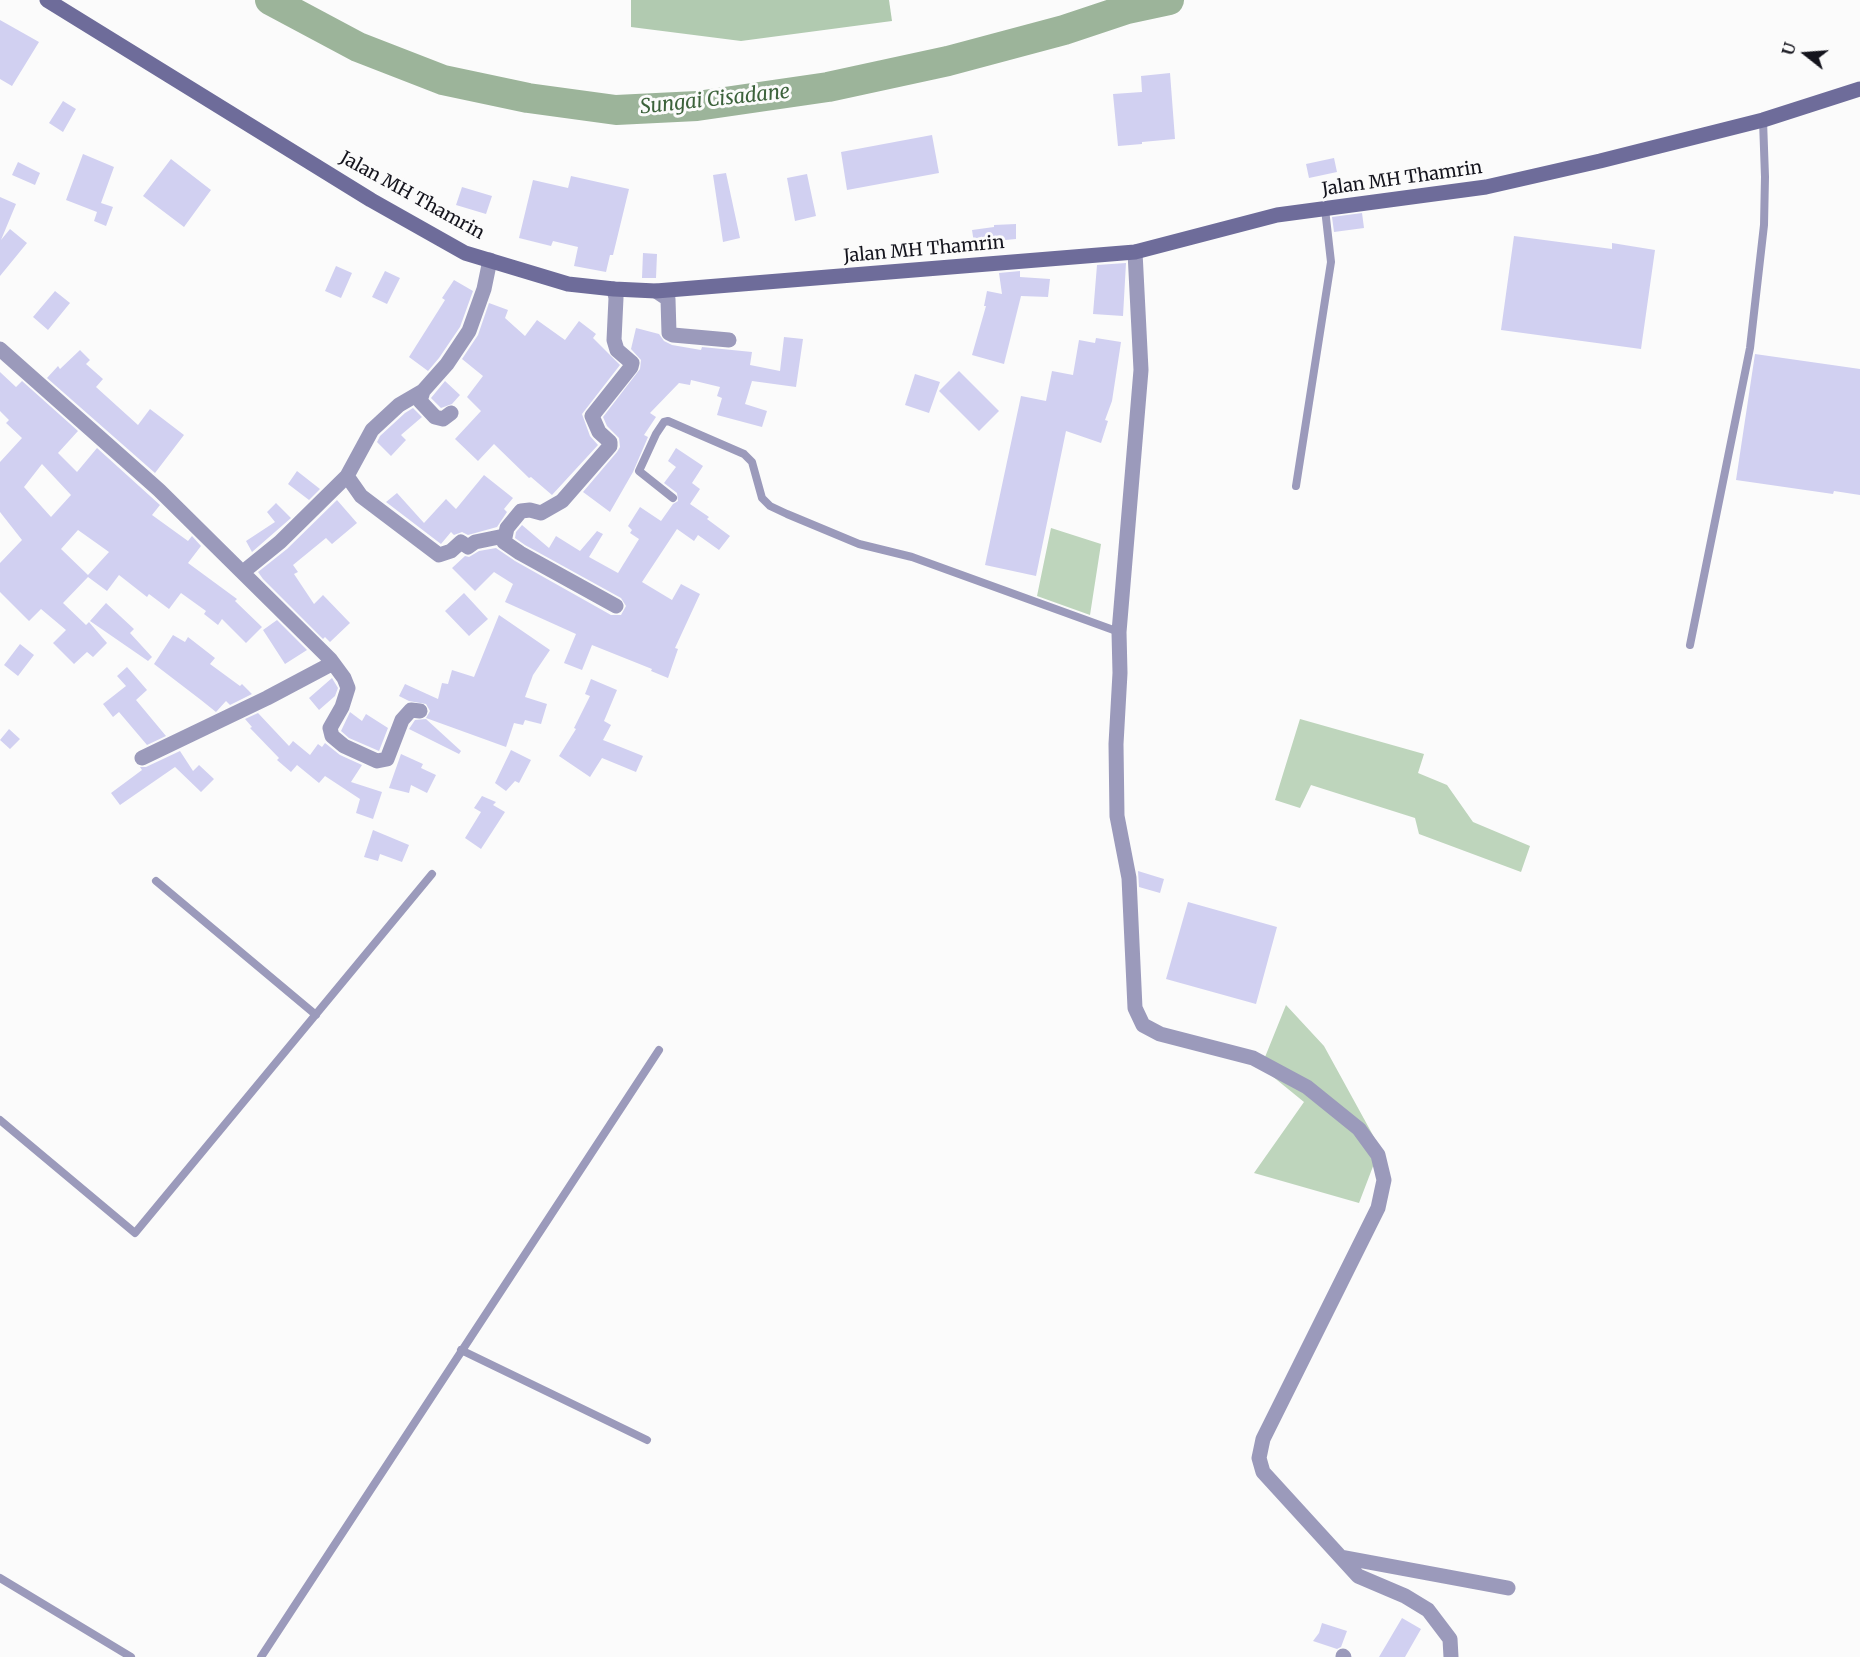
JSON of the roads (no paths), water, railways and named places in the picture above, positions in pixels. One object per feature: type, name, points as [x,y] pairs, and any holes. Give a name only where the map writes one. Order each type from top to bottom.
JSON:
[{"type":"street","name":"Jalan MH Thamrin","points":[[47,0],[372,200],[465,253],[489,264],[615,294],[662,295],[1135,252],[1277,215],[1486,187],[1763,120],[1860,89]]},
{"type":"street","points":[[1135,252],[1141,370],[1119,632],[1116,744],[1117,816],[1130,878],[1135,1008],[1143,1025],[1160,1034],[1253,1058],[1307,1087],[1359,1129],[1378,1155],[1384,1180],[1378,1208],[1263,1439],[1258,1458],[1263,1473],[1358,1576],[1405,1596],[1428,1610],[1450,1639],[1451,1657]]},
{"type":"street","points":[[243,572],[280,542],[347,476],[372,430],[399,405],[423,391],[447,364],[469,331],[484,289],[489,264]]},
{"type":"street","points":[[615,294],[614,340],[617,350],[632,363],[631,368],[592,416],[599,432],[610,442],[610,446],[562,501],[541,513],[530,510],[521,511],[507,528],[504,536],[504,542],[520,553],[615,606]]},
{"type":"street","points":[[662,295],[669,321],[669,333],[729,340]]},
{"type":"street","points":[[0,349],[159,490],[333,663],[348,688],[342,707],[330,728],[332,735],[344,746],[377,761],[387,759],[402,720],[411,710],[420,711]]},
{"type":"street","points":[[423,391],[420,401],[435,417],[443,419],[451,413]]},
{"type":"street","points":[[347,476],[360,496],[439,555],[451,551],[461,542],[468,547],[475,542],[504,536]]},
{"type":"street","points":[[142,758],[333,663]]},
{"type":"street","points":[[1341,1557],[1508,1588]]},
{"type":"lane","points":[[1690,645],[1750,348],[1764,225],[1763,120]]},
{"type":"lane","points":[[1296,486],[1331,262],[1325,209]]},
{"type":"lane","points":[[673,498],[639,471],[656,434],[664,422],[668,421],[744,454],[752,462],[762,498],[770,506],[787,514],[859,544],[912,557],[1119,632]]},
{"type":"lane","points":[[0,1120],[135,1233],[432,874]]},
{"type":"lane","points":[[156,881],[316,1015]]},
{"type":"lane","points":[[261,1657],[659,1050]]},
{"type":"lane","points":[[461,1350],[647,1440]]},
{"type":"lane","points":[[0,1578],[131,1657]]},
{"type":"waterway","name":"Sungai Cisadane","points":[[270,0],[358,47],[443,80],[528,98],[616,110],[697,106],[828,87],[948,61],[1064,30],[1127,9],[1169,0]]}]
